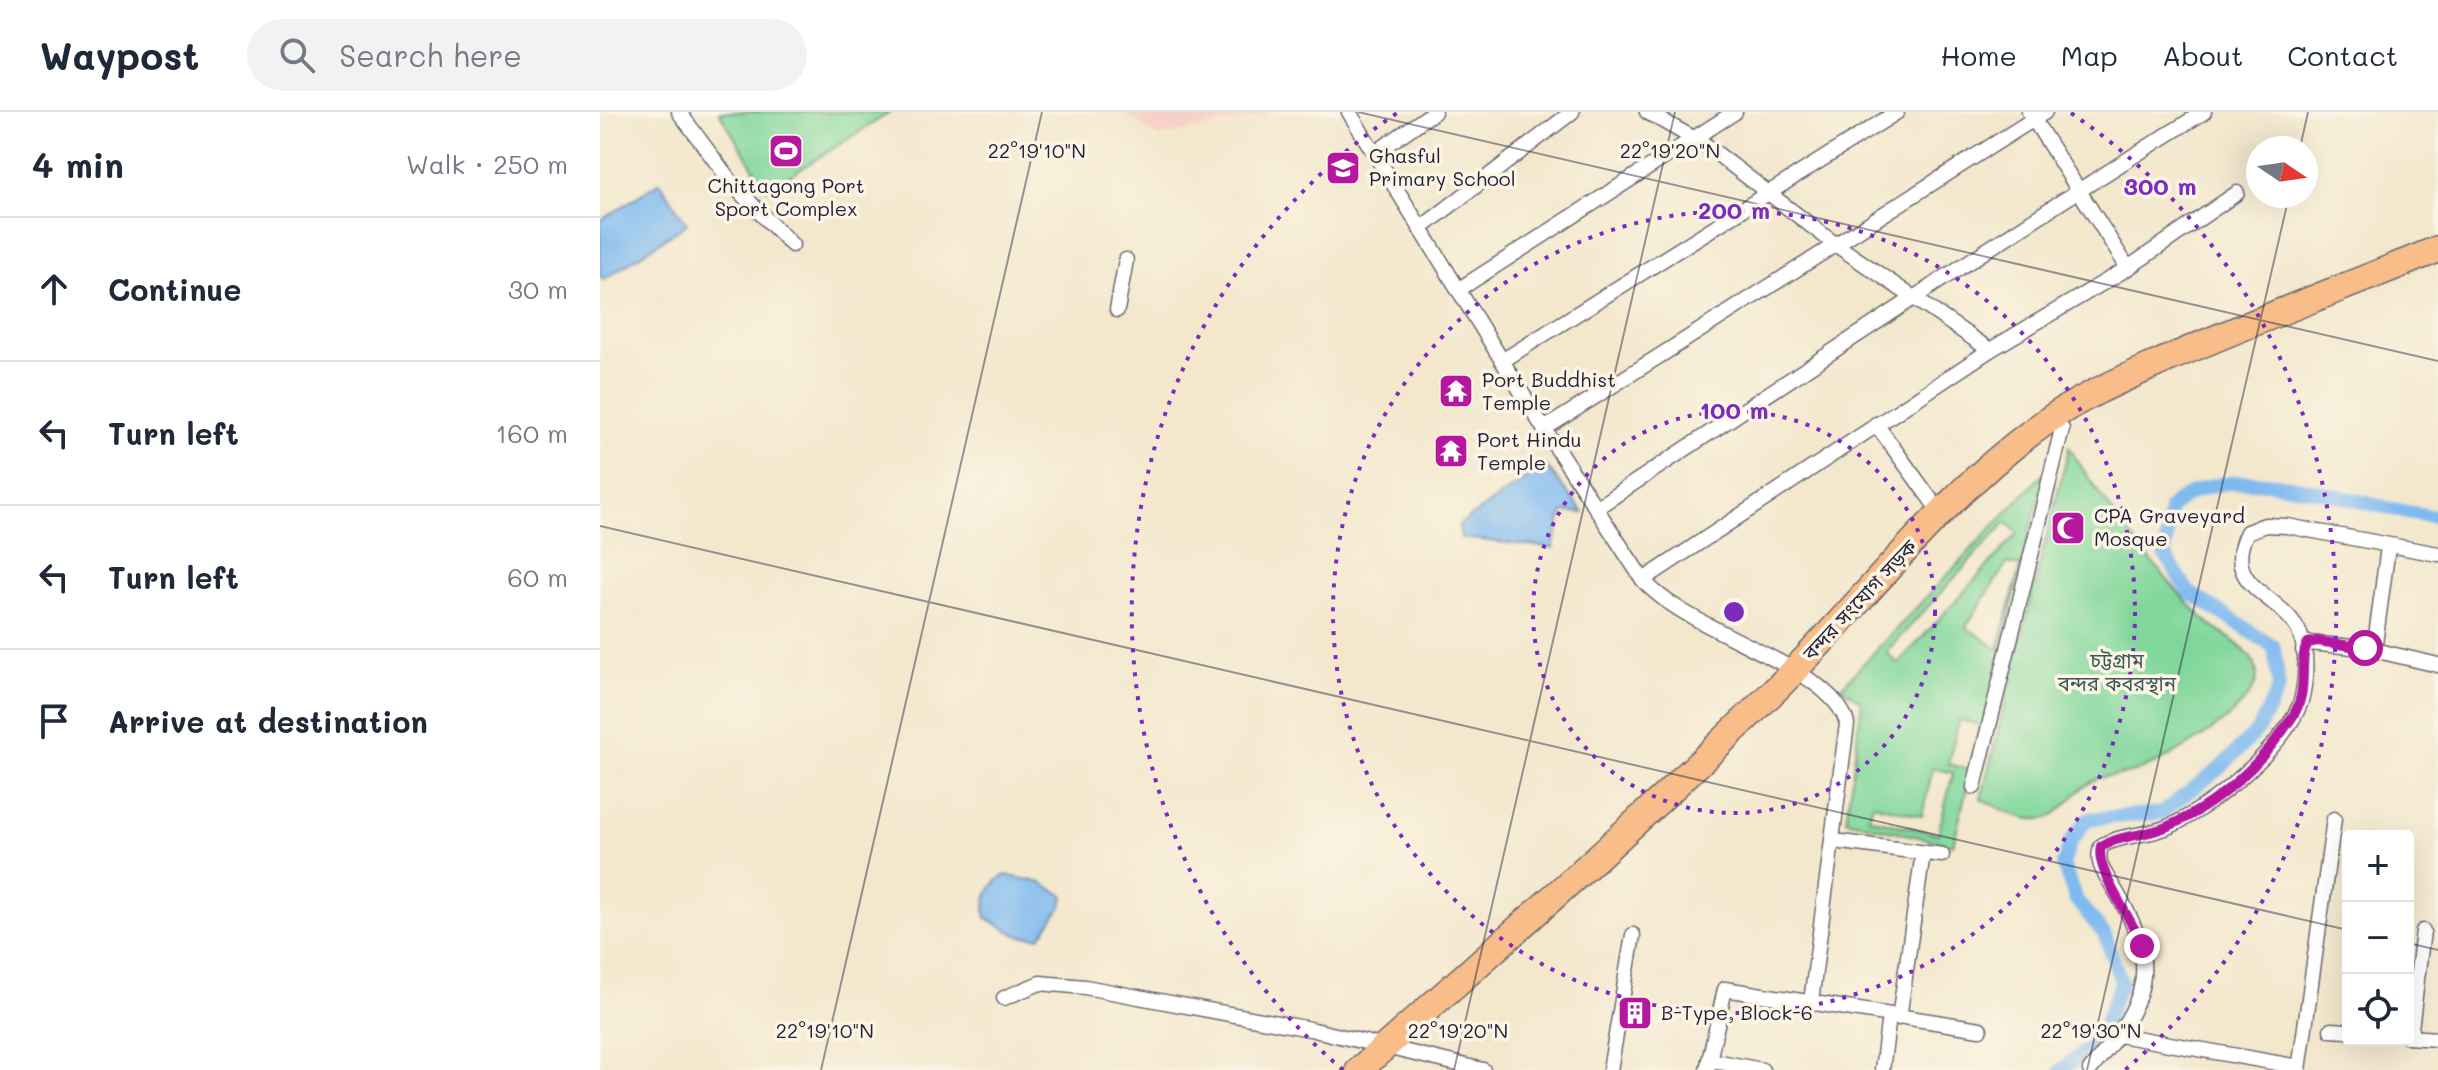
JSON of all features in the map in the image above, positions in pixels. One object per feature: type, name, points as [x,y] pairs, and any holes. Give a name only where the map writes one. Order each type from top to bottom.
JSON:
[{"type":"highway","name":"বন্দর সংযোগ সড়ক","points":[[1801,674],[1865,592],[1942,515],[2017,444],[2081,400],[2213,339],[2438,249]]},
{"type":"highway","name":"বন্দর সংযোগ সড়ক","points":[[1359,1070],[1389,1055],[1801,674],[2039,444],[2088,411],[2208,357],[2438,266]]},
{"type":"street","points":[[679,112],[734,186],[792,245]]},
{"type":"street","points":[[1349,112],[1544,429],[1643,580],[1655,594],[1682,613],[1801,674],[1841,704],[1847,724],[1811,1002]]},
{"type":"street","points":[[1375,153],[1434,112]]},
{"type":"street","points":[[1420,229],[1572,112]]},
{"type":"street","points":[[1647,112],[1694,139],[1835,244],[1990,350]]},
{"type":"street","points":[[1458,290],[1735,112]]},
{"type":"street","points":[[1502,361],[1897,112]]},
{"type":"street","points":[[1596,508],[1757,399],[1916,299],[2006,236],[2204,112]]},
{"type":"street","points":[[1544,429],[2036,114],[2079,191],[2128,268]]},
{"type":"street","points":[[1643,580],[1876,424],[1990,350],[2128,268],[2237,193]]},
{"type":"street","points":[[1117,310],[1126,260]]},
{"type":"street","points":[[1876,424],[1942,515]]},
{"type":"street","points":[[1974,787],[2062,429]]},
{"type":"street","points":[[2090,1070],[2133,1013],[2145,967],[2136,928],[2098,857],[2101,846],[2169,826],[2226,791],[2249,770],[2299,705],[2305,676],[2300,633],[2241,570],[2239,548],[2247,532],[2265,525],[2287,526],[2438,554]]},
{"type":"street","points":[[2374,651],[2388,547]]},
{"type":"street","points":[[2303,650],[2308,643],[2317,641],[2438,665]]},
{"type":"street","points":[[2119,1035],[2299,1068],[2334,819]]},
{"type":"street","points":[[1834,841],[1942,855]]},
{"type":"street","points":[[1882,1070],[1923,853]]},
{"type":"street","points":[[2414,999],[2423,931]]},
{"type":"street","points":[[1610,1070],[1633,935]]},
{"type":"street","points":[[1004,998],[1040,983],[1061,983],[1389,1055],[1454,1068],[1483,1070]]},
{"type":"street","points":[[1762,1070],[1708,1065],[1725,989],[1980,1029]]},
{"type":"street","points":[[2331,1030],[2342,1031]]},
{"type":"street","points":[[2414,1037],[2438,1039]]},
{"type":"shaded area","points":[[1123,112],[1277,112],[1158,137]]},
{"type":"green space","name":"Chittagong Port Sport Complex","points":[[719,112],[891,112],[767,190]]},
{"type":"green space","name":"চট্টগ্রাম বন্দর কবরস্থান","points":[[2069,447],[2097,490],[2150,559],[2204,619],[2244,650],[2251,658],[2257,675],[2252,690],[2241,705],[2204,736],[2161,761],[2126,774],[2097,779],[2055,814],[2037,819],[2008,812],[1981,799]]},
{"type":"green space","points":[[2045,472],[1953,845],[1846,820],[1862,702],[1841,687]],"holes":[[[2006,522],[2018,533],[1898,664],[1886,652]],[[2007,563],[2020,567],[1998,649],[1966,627]],[[1959,720],[1980,725],[1969,769],[1948,764]],[[1933,768],[1953,773],[1938,834],[1869,818],[1873,804],[1922,816]]]},
{"type":"water","points":[[660,182],[687,224],[603,280],[600,275],[600,221]]},
{"type":"water","points":[[1545,465],[1584,513],[1563,512],[1553,548],[1461,538],[1459,525]]},
{"type":"water","points":[[1006,875],[1042,883],[1064,896],[1062,906],[1040,937],[1019,936],[986,918],[988,893],[995,882]]},
{"type":"waterway","points":[[2061,1070],[2098,1041],[2121,982],[2105,935],[2076,900],[2063,865],[2071,841],[2088,819],[2161,813],[2219,769],[2258,730],[2279,688],[2274,647],[2189,592],[2165,555],[2170,508],[2197,491],[2229,483],[2263,483],[2438,516]]},
{"type":"place","name":"Chittagong Port Sport Complex","points":[[786,151]]},
{"type":"place","name":"Ghasful Primary School","points":[[1343,168]]},
{"type":"place","name":"Port Buddhist Temple","points":[[1456,391]]},
{"type":"place","name":"Port Hindu Temple","points":[[1451,451]]},
{"type":"place","name":"CPA Graveyard Mosque","points":[[2068,528]]},
{"type":"place","name":"B-Type, Block-6","points":[[1635,1013]]},
{"type":"route","points":[[2142,946],[2128,910],[2102,868],[2098,857],[2101,846],[2169,826],[2226,791],[2249,770],[2292,719],[2299,705],[2305,676],[2303,650],[2308,643],[2317,641],[2365,648]]}]
